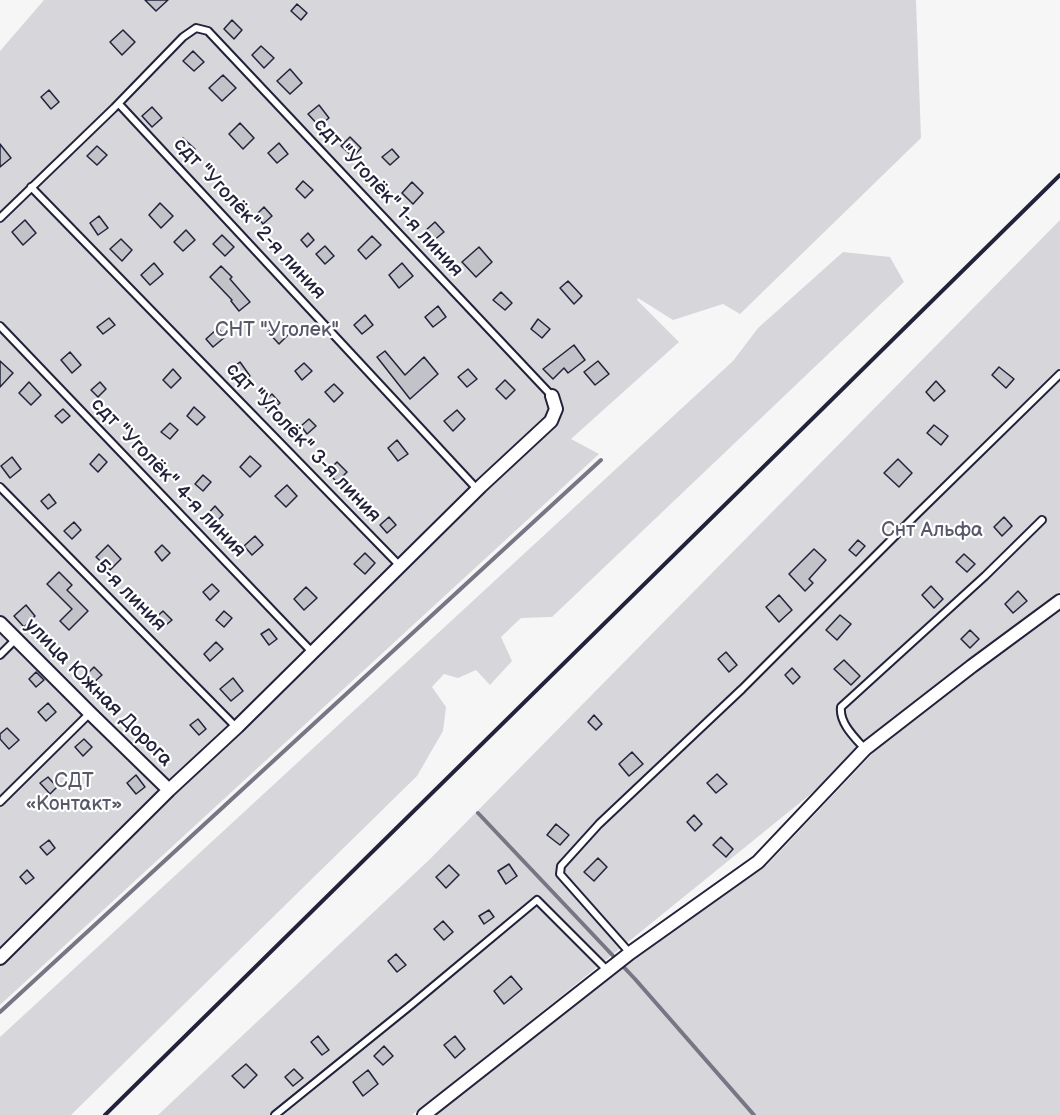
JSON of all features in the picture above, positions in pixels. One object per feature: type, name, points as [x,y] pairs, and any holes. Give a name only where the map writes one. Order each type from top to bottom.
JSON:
[{"type":"street","points":[[0,958],[169,790],[237,728],[477,489],[551,421],[556,409],[552,396]]},
{"type":"street","points":[[424,1115],[630,953],[758,862],[865,749],[1060,601]]},
{"type":"street","name":"улица Южная Дорога","points":[[0,623],[169,790]]},
{"type":"lane","name":"сдт \"Уголёк\" 1-я линия","points":[[119,104],[183,37],[196,28],[208,31],[552,396]]},
{"type":"lane","points":[[0,218],[119,104]]},
{"type":"lane","name":"сдт \"Уголёк\" 2-я линия","points":[[119,104],[477,489]]},
{"type":"lane","name":"сдт \"Уголёк\" 3-я линия","points":[[31,188],[401,566]]},
{"type":"lane","name":"сдт \"Уголёк\" 4-я линия","points":[[0,326],[313,653]]},
{"type":"lane","points":[[630,953],[560,874],[561,866],[599,824],[742,689],[916,514],[1060,374]]},
{"type":"lane","name":"5-я линия","points":[[0,487],[237,728]]},
{"type":"lane","points":[[865,749],[844,722],[841,707],[986,576],[1042,520]]},
{"type":"lane","points":[[0,655],[16,639]]},
{"type":"lane","points":[[0,802],[90,713]]},
{"type":"lane","points":[[275,1115],[537,900],[608,971]]},
{"type":"green space","name":"СНТ \"Уголек\"","points":[[44,0],[916,0],[921,138],[740,314],[723,304],[673,320],[638,298],[637,300],[679,342],[571,439],[599,454],[0,1005],[0,51]]},
{"type":"green space","name":"Снт Альфа","points":[[1060,220],[1060,592],[412,1115],[158,1115],[430,859]]},
{"type":"green space","points":[[843,252],[890,257],[904,282],[552,617],[521,618],[501,637],[512,661],[490,685],[476,670],[458,678],[444,674],[432,687],[446,707],[443,731],[417,776],[71,1115],[0,1115],[0,1037],[733,361],[758,328]]},
{"type":"green space","points":[[1060,610],[1060,1115],[432,1115],[646,948],[767,865],[873,753],[980,668]]},
{"type":"building","points":[[145,0],[168,0],[156,11]]},
{"type":"building","points":[[297,4],[307,13],[301,20],[291,11]]},
{"type":"building","points":[[232,20],[242,30],[234,39],[224,29]]},
{"type":"building","points":[[123,30],[135,42],[122,55],[110,42]]},
{"type":"building","points":[[261,46],[274,58],[264,68],[252,55]]},
{"type":"building","points":[[193,51],[204,62],[194,71],[183,61]]},
{"type":"building","points":[[290,69],[302,83],[290,94],[277,81]]},
{"type":"building","points":[[223,75],[236,88],[222,101],[209,88]]},
{"type":"building","points":[[49,90],[59,102],[51,109],[41,97]]},
{"type":"building","points":[[319,105],[329,118],[319,126],[308,114]]},
{"type":"building","points":[[152,107],[162,118],[152,127],[142,116]]},
{"type":"building","points":[[240,123],[254,138],[243,149],[229,134]]},
{"type":"building","points":[[350,137],[361,148],[353,157],[341,146]]},
{"type":"building","points":[[183,138],[195,149],[188,157],[176,146]]},
{"type":"building","points":[[279,143],[288,154],[277,163],[268,153]]},
{"type":"building","points":[[0,144],[11,158],[0,167]]},
{"type":"building","points":[[97,146],[107,155],[97,165],[87,156]]},
{"type":"building","points":[[392,149],[399,157],[390,165],[382,157]]},
{"type":"building","points":[[303,181],[313,190],[305,198],[296,189]]},
{"type":"building","points":[[412,182],[423,193],[413,204],[402,193]]},
{"type":"building","points":[[160,203],[173,216],[161,228],[149,215]]},
{"type":"building","points":[[264,207],[272,216],[263,224],[256,215]]},
{"type":"building","points":[[99,216],[108,228],[98,235],[90,223]]},
{"type":"building","points":[[25,220],[36,233],[23,245],[12,232]]},
{"type":"building","points":[[435,222],[444,232],[433,241],[425,231]]},
{"type":"building","points":[[186,230],[195,240],[183,251],[174,242]]},
{"type":"building","points":[[308,233],[314,240],[307,247],[301,240]]},
{"type":"building","points":[[222,235],[234,247],[225,256],[213,244]]},
{"type":"building","points":[[372,236],[381,245],[366,259],[358,250]]},
{"type":"building","points":[[121,239],[132,250],[122,261],[110,249]]},
{"type":"building","points":[[325,246],[334,256],[325,264],[316,254]]},
{"type":"building","points":[[479,247],[492,262],[476,277],[462,262]]},
{"type":"building","points":[[154,263],[163,274],[150,285],[141,275]]},
{"type":"building","points":[[402,263],[413,276],[399,288],[389,275]]},
{"type":"building","points":[[221,266],[250,302],[239,311],[232,300],[210,277]]},
{"type":"building","points":[[568,281],[582,296],[574,304],[560,288]]},
{"type":"building","points":[[501,292],[512,303],[505,310],[493,300]]},
{"type":"building","points":[[438,306],[446,317],[433,327],[425,317]]},
{"type":"building","points":[[365,315],[373,325],[362,334],[354,325]]},
{"type":"building","points":[[109,318],[115,325],[103,334],[97,327]]},
{"type":"building","points":[[538,319],[550,329],[542,338],[531,329]]},
{"type":"building","points":[[280,321],[291,332],[279,344],[268,332]]},
{"type":"building","points":[[218,328],[225,337],[213,347],[206,339]]},
{"type":"building","points":[[574,345],[585,360],[568,373],[564,368],[553,379],[543,369]]},
{"type":"building","points":[[385,351],[405,375],[424,357],[438,374],[410,399],[377,357]]},
{"type":"building","points":[[70,352],[81,365],[72,373],[61,360]]},
{"type":"building","points":[[0,361],[13,373],[0,387]]},
{"type":"building","points":[[598,361],[609,374],[595,385],[584,372]]},
{"type":"building","points":[[240,362],[250,376],[241,382],[231,369]]},
{"type":"building","points":[[304,363],[312,371],[302,380],[295,371]]},
{"type":"building","points":[[999,367],[1014,379],[1006,388],[992,375]]},
{"type":"building","points":[[173,369],[181,378],[171,388],[163,380]]},
{"type":"building","points":[[468,369],[477,379],[467,387],[458,377]]},
{"type":"building","points":[[505,380],[515,390],[506,399],[496,389]]},
{"type":"building","points":[[936,381],[945,391],[934,401],[926,392]]},
{"type":"building","points":[[29,382],[41,395],[31,405],[19,393]]},
{"type":"building","points":[[100,382],[106,389],[98,397],[91,390]]},
{"type":"building","points":[[334,384],[343,393],[334,402],[325,392]]},
{"type":"building","points":[[272,394],[280,403],[270,412],[262,403]]},
{"type":"building","points":[[194,407],[205,417],[197,425],[187,416]]},
{"type":"building","points":[[63,409],[70,416],[62,423],[55,416]]},
{"type":"building","points":[[457,410],[465,419],[453,431],[444,421]]},
{"type":"building","points":[[309,419],[316,426],[307,434],[301,426]]},
{"type":"building","points":[[170,423],[178,430],[170,439],[161,432]]},
{"type":"building","points":[[934,425],[948,436],[941,445],[927,433]]},
{"type":"building","points":[[397,440],[408,454],[398,461],[388,448]]},
{"type":"building","points":[[99,454],[107,462],[98,472],[90,464]]},
{"type":"building","points":[[250,456],[261,466],[250,477],[240,467]]},
{"type":"building","points":[[12,457],[21,469],[10,478],[1,466]]},
{"type":"building","points":[[898,459],[912,473],[899,487],[884,473]]},
{"type":"building","points":[[337,462],[347,472],[337,482],[327,472]]},
{"type":"building","points":[[203,475],[211,482],[203,491],[195,484]]},
{"type":"building","points":[[287,485],[297,496],[286,507],[275,496]]},
{"type":"building","points":[[49,494],[56,503],[48,509],[41,501]]},
{"type":"building","points":[[215,506],[223,515],[213,525],[205,517]]},
{"type":"building","points":[[389,517],[396,525],[387,533],[380,525]]},
{"type":"building","points":[[1004,517],[1012,526],[1002,536],[994,527]]},
{"type":"building","points":[[74,522],[81,530],[72,539],[64,531]]},
{"type":"building","points":[[255,536],[263,545],[252,555],[244,546]]},
{"type":"building","points":[[858,540],[865,546],[856,556],[849,550]]},
{"type":"building","points":[[108,545],[121,559],[110,570],[96,557]]},
{"type":"building","points":[[162,545],[170,553],[162,561],[155,552]]},
{"type":"building","points":[[814,549],[826,560],[809,579],[813,583],[805,591],[789,574]]},
{"type":"building","points":[[365,553],[375,563],[365,574],[354,564]]},
{"type":"building","points":[[964,554],[975,564],[967,572],[956,562]]},
{"type":"building","points":[[59,572],[72,585],[67,590],[88,611],[69,630],[60,621],[72,609],[47,584]]},
{"type":"building","points":[[212,584],[219,591],[210,600],[203,592]]},
{"type":"building","points":[[931,586],[943,599],[934,608],[922,595]]},
{"type":"building","points":[[306,587],[317,598],[304,610],[294,599]]},
{"type":"building","points":[[1018,591],[1027,601],[1013,613],[1005,604]]},
{"type":"building","points":[[779,595],[792,610],[779,622],[766,607]]},
{"type":"building","points":[[26,605],[35,616],[24,627],[14,616]]},
{"type":"building","points":[[163,611],[172,620],[160,630],[152,621]]},
{"type":"building","points":[[224,611],[232,618],[224,627],[216,620]]},
{"type":"building","points":[[840,615],[851,624],[837,640],[826,630]]},
{"type":"building","points":[[269,629],[277,639],[269,645],[261,634]]},
{"type":"building","points":[[970,630],[979,639],[970,648],[961,639]]},
{"type":"building","points":[[216,642],[223,649],[210,661],[204,654]]},
{"type":"building","points":[[726,652],[737,665],[729,672],[718,659]]},
{"type":"building","points":[[844,660],[860,676],[851,685],[834,669]]},
{"type":"building","points":[[94,667],[102,675],[93,683],[85,676]]},
{"type":"building","points":[[792,668],[800,677],[793,684],[785,675]]},
{"type":"building","points":[[36,672],[44,680],[36,687],[29,679]]},
{"type":"building","points":[[233,678],[243,691],[231,701],[220,689]]},
{"type":"building","points":[[48,703],[56,712],[46,721],[38,712]]},
{"type":"building","points":[[594,715],[602,724],[596,730],[588,722]]},
{"type":"building","points":[[198,719],[206,729],[199,735],[190,725]]},
{"type":"building","points":[[7,728],[19,740],[9,749],[0,739],[0,734]]},
{"type":"building","points":[[84,739],[92,747],[83,756],[75,747]]},
{"type":"building","points":[[632,752],[643,764],[629,776],[619,764]]},
{"type":"building","points":[[717,774],[727,784],[716,793],[707,783]]},
{"type":"building","points":[[136,775],[145,787],[136,794],[127,783]]},
{"type":"building","points":[[48,777],[57,787],[50,794],[40,783]]},
{"type":"building","points":[[694,815],[702,824],[695,831],[687,822]]},
{"type":"building","points":[[556,824],[569,835],[560,845],[547,835]]},
{"type":"building","points":[[721,837],[733,849],[726,857],[713,845]]},
{"type":"building","points":[[49,840],[55,848],[47,855],[40,847]]},
{"type":"building","points":[[598,858],[607,867],[594,881],[584,872]]},
{"type":"building","points":[[509,864],[517,876],[506,884],[498,871]]},
{"type":"building","points":[[449,865],[459,875],[446,888],[436,877]]},
{"type":"building","points":[[27,870],[34,878],[26,884],[20,877]]},
{"type":"building","points":[[489,910],[494,917],[484,924],[479,916]]},
{"type":"building","points":[[443,921],[453,932],[444,940],[434,929]]},
{"type":"building","points":[[396,954],[406,965],[397,972],[388,961]]},
{"type":"building","points":[[511,976],[522,989],[504,1004],[494,991]]},
{"type":"building","points":[[318,1036],[329,1050],[322,1055],[311,1042]]},
{"type":"building","points":[[455,1036],[465,1049],[455,1058],[444,1045]]},
{"type":"building","points":[[384,1046],[393,1056],[383,1065],[374,1056]]},
{"type":"building","points":[[246,1064],[257,1075],[244,1088],[232,1076]]},
{"type":"building","points":[[294,1069],[303,1078],[293,1086],[285,1077]]},
{"type":"building","points":[[368,1070],[378,1084],[363,1096],[353,1082]]},
{"type":"waterway","points":[[0,1012],[601,460]]},
{"type":"waterway","points":[[478,813],[635,979],[754,1115]]},
{"type":"railway","points":[[105,1115],[1060,175]]},
{"type":"park label","name":"СДТ «Контакт»","points":[[74,794]]}]
